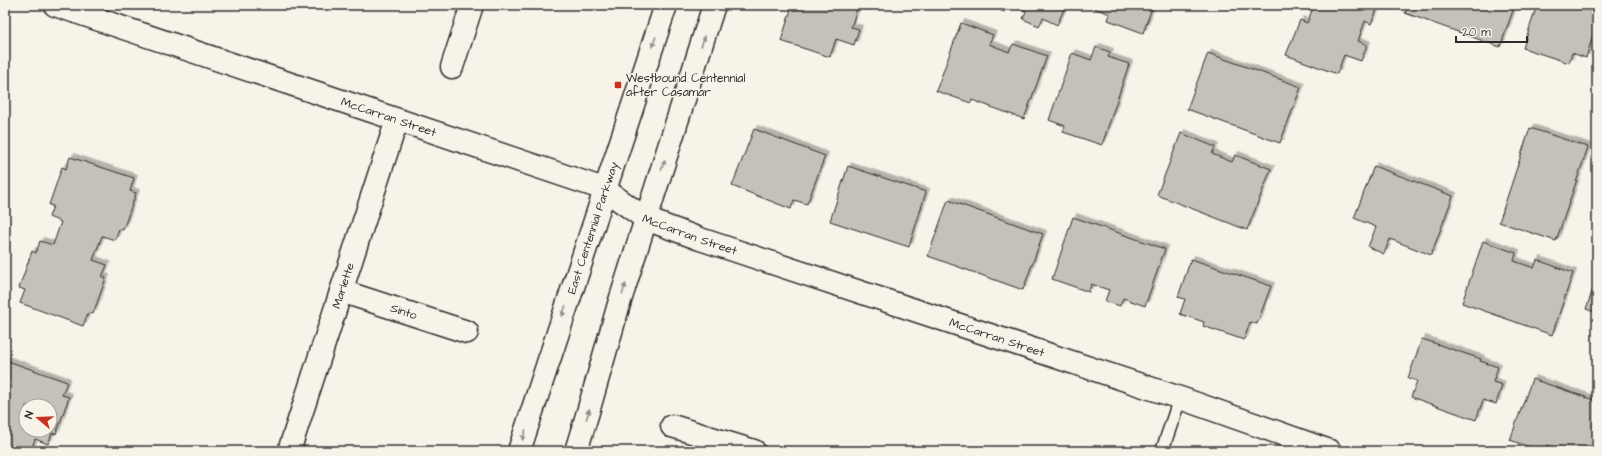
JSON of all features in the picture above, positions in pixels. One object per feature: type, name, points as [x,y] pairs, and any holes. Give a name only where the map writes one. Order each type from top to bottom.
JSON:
[{"type":"street","name":"McCarran Street","points":[[55,5],[604,189],[646,218],[700,239],[1180,398],[1330,451]]},
{"type":"street","points":[[452,67],[472,5]]},
{"type":"street","name":"East Centennial Parkway","points":[[519,451],[604,189],[666,5]]},
{"type":"street","points":[[576,451],[619,304],[714,5]]},
{"type":"street","name":"Marlette","points":[[289,451],[396,120]]},
{"type":"street","name":"Sinto","points":[[341,291],[467,332]]},
{"type":"street","points":[[672,426],[754,451]]},
{"type":"lane","points":[[1162,451],[1180,398]]},
{"type":"building","points":[[802,5],[870,5],[868,9],[858,6],[851,27],[859,29],[854,45],[836,39],[830,57],[781,41],[792,6],[800,9]]},
{"type":"building","points":[[988,5],[1007,5],[1004,12]]},
{"type":"building","points":[[1013,5],[1066,5],[1057,25],[1043,18],[1039,26],[1023,19],[1026,11]]},
{"type":"building","points":[[1153,5],[1143,33],[1108,20],[1110,14],[1089,6]]},
{"type":"building","points":[[1314,5],[1379,5],[1371,24],[1365,21],[1358,41],[1367,45],[1361,61],[1344,55],[1337,74],[1286,55],[1300,20],[1307,23]]},
{"type":"building","points":[[1408,5],[1515,5],[1500,47],[1405,13]]},
{"type":"building","points":[[1537,5],[1597,5],[1597,22],[1586,58],[1572,53],[1569,63],[1523,48]]},
{"type":"building","points":[[961,23],[993,35],[989,44],[1009,52],[1013,44],[1047,56],[1024,119],[972,100],[971,103],[936,91]]},
{"type":"building","points":[[1096,47],[1110,52],[1108,57],[1129,64],[1102,145],[1063,132],[1065,126],[1049,120],[1072,53],[1091,60]]},
{"type":"building","points":[[1208,53],[1301,87],[1280,143],[1187,109]]},
{"type":"building","points":[[1530,128],[1588,147],[1556,241],[1499,222]]},
{"type":"building","points":[[754,129],[825,156],[807,204],[794,200],[791,209],[732,186]]},
{"type":"building","points":[[1181,133],[1215,147],[1212,154],[1232,162],[1235,155],[1271,169],[1247,230],[1157,195]]},
{"type":"building","points":[[70,157],[134,178],[130,191],[136,193],[123,230],[119,229],[115,240],[102,236],[93,260],[107,265],[102,277],[106,278],[93,314],[88,313],[83,326],[20,303],[25,290],[19,288],[32,251],[36,253],[40,241],[53,245],[61,222],[49,217],[53,206],[49,205],[62,167],[66,169]]},
{"type":"building","points":[[848,166],[926,192],[909,247],[830,221]]},
{"type":"building","points":[[1374,166],[1453,196],[1431,255],[1390,239],[1384,254],[1368,247],[1376,227],[1354,218]]},
{"type":"building","points":[[948,200],[1043,234],[1023,290],[928,256]]},
{"type":"building","points":[[1073,217],[1165,249],[1145,306],[1123,298],[1120,306],[1105,301],[1109,290],[1091,284],[1089,292],[1052,279]]},
{"type":"building","points":[[1483,241],[1516,253],[1514,261],[1534,268],[1537,260],[1573,273],[1552,335],[1462,303]]},
{"type":"building","points":[[1191,259],[1271,286],[1257,324],[1250,322],[1244,340],[1203,326],[1204,322],[1180,314],[1185,299],[1178,297]]},
{"type":"building","points":[[1597,278],[1597,313],[1586,309]]},
{"type":"building","points":[[1422,339],[1481,359],[1480,361],[1498,367],[1493,382],[1502,385],[1496,404],[1483,400],[1476,420],[1411,397],[1417,381],[1408,378]]},
{"type":"building","points":[[5,360],[67,382],[62,395],[69,397],[58,428],[58,398],[18,398],[18,438],[50,438],[48,444],[35,439],[31,451],[5,451]]},
{"type":"building","points":[[1532,379],[1597,401],[1597,451],[1565,451],[1547,445],[1545,451],[1541,451],[1510,440]]},
{"type":"place","name":"Westbound Centennial after Casamar","points":[[618,85]]}]
